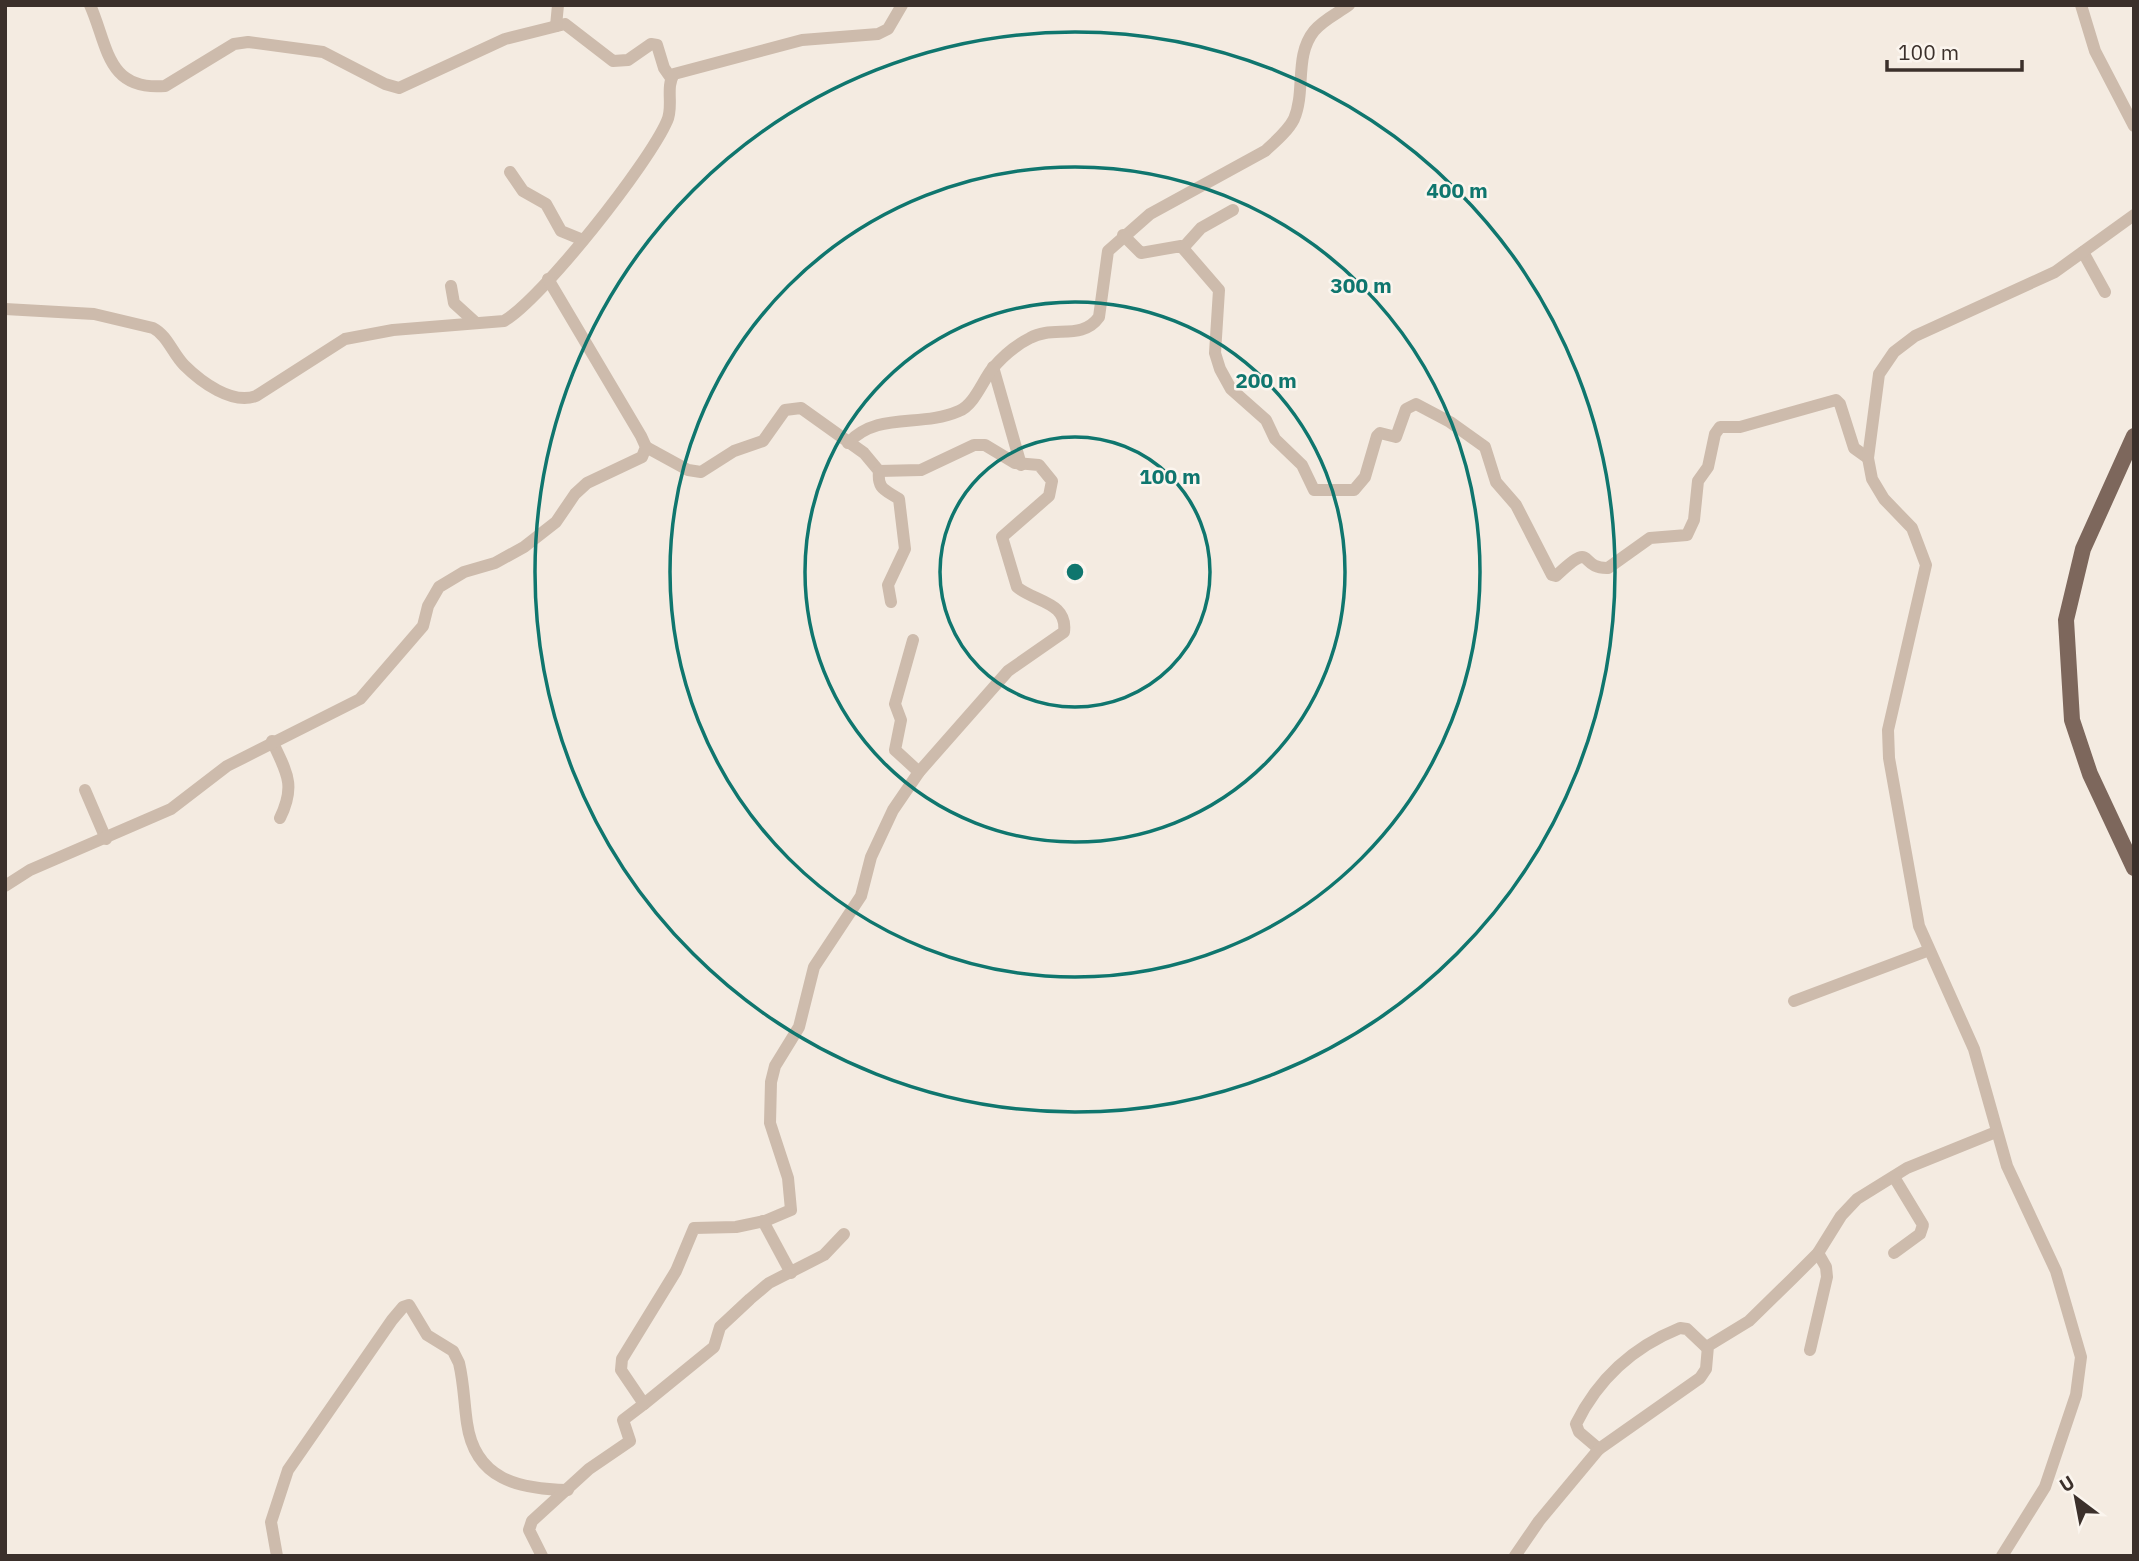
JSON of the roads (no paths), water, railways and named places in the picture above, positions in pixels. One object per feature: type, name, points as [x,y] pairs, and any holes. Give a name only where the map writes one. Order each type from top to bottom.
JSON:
[{"type":"main road","points":[[2134,436],[2083,549],[2066,620],[2071,720],[2090,774],[2134,868]]},
{"type":"street","points":[[5,309],[94,314],[153,328],[161,333],[190,370],[223,394],[245,399],[256,396],[345,340],[393,330],[509,318],[583,240],[666,124],[671,78],[657,45],[651,44],[628,60],[613,61],[589,45],[569,24],[505,38],[399,88],[323,52],[248,41],[234,44],[197,69],[165,86],[154,87],[131,81],[118,73],[109,60],[90,5]]},
{"type":"street","points":[[556,26],[558,5]]},
{"type":"street","points":[[671,78],[686,69],[802,40],[878,34],[888,29],[902,5]]},
{"type":"street","points":[[848,443],[870,426],[932,419],[960,411],[968,405],[993,367],[1032,337],[1080,332],[1094,324],[1099,317],[1108,251],[1150,214],[1265,151],[1280,137],[1293,121],[1300,99],[1306,43],[1324,22],[1349,5]]},
{"type":"street","points":[[2081,5],[2095,51],[2134,126]]},
{"type":"street","points":[[510,172],[523,191],[546,204],[561,231],[583,240]]},
{"type":"street","points":[[1183,248],[1201,228],[1234,210]]},
{"type":"street","points":[[2002,1556],[2045,1487],[2076,1395],[2081,1357],[2056,1271],[2007,1166],[1974,1049],[1927,951],[1919,926],[1888,730],[1926,565],[1912,528],[1884,499],[1872,479],[1868,458],[1880,374],[1894,352],[1915,336],[2055,272],[2134,215]]},
{"type":"street","points":[[1124,235],[1142,253],[1151,254],[1175,245],[1183,248],[1219,290],[1214,353],[1227,384],[1266,420],[1275,439],[1301,465],[1314,490],[1354,490],[1365,477],[1377,436],[1380,433],[1395,437],[1406,409],[1416,404],[1450,422],[1485,447],[1496,482],[1516,505],[1552,575],[1556,576],[1575,557],[1581,556],[1602,568],[1608,568],[1650,538],[1687,535],[1696,511],[1698,481],[1707,467],[1715,435],[1720,427],[1740,427],[1836,400],[1840,404],[1854,448],[1868,458]]},
{"type":"street","points":[[2083,252],[2105,292]]},
{"type":"street","points":[[5,886],[30,870],[171,809],[227,766],[360,699],[423,626],[428,606],[439,587],[464,572],[495,563],[524,547],[556,522],[587,483],[637,460],[646,453],[646,447],[548,279]]},
{"type":"street","points":[[451,286],[454,303],[476,323]]},
{"type":"street","points":[[993,367],[1021,465]]},
{"type":"street","points":[[646,447],[688,470],[701,472],[734,451],[763,441],[785,410],[796,407],[863,453],[879,471],[878,484],[882,490],[899,499],[905,549],[888,584],[891,602]]},
{"type":"street","points":[[644,1404],[621,1370],[622,1359],[676,1271],[694,1228],[736,1227],[763,1221],[787,1214],[792,1203],[788,1178],[770,1123],[771,1082],[775,1066],[799,1027],[814,967],[861,897],[871,857],[893,810],[919,772],[1008,671],[1023,657],[1064,632],[1061,612],[1055,606],[1024,593],[1017,587],[1009,569],[1002,537],[1049,496],[1052,481],[1039,465],[1021,465],[985,445],[974,445],[921,470],[879,471]]},
{"type":"street","points":[[913,640],[895,704],[901,720],[895,750],[919,772]]},
{"type":"street","points":[[272,741],[290,788],[289,799],[280,818]]},
{"type":"street","points":[[85,790],[106,839]]},
{"type":"street","points":[[1794,1001],[1927,951]]},
{"type":"street","points":[[1515,1556],[1539,1521],[1599,1449],[1700,1378],[1706,1369],[1707,1348],[1716,1339],[1749,1321],[1818,1253],[1851,1204],[1894,1177],[1996,1132]]},
{"type":"street","points":[[1894,1177],[1923,1225],[1920,1234],[1894,1253]]},
{"type":"street","points":[[763,1221],[791,1273]]},
{"type":"street","points":[[542,1556],[529,1526],[590,1469],[630,1441],[623,1420],[714,1347],[720,1327],[769,1283],[824,1255],[844,1234]]},
{"type":"street","points":[[1810,1350],[1827,1277],[1826,1267],[1818,1253]]},
{"type":"street","points":[[277,1556],[271,1522],[288,1470],[392,1320],[403,1307],[409,1305],[417,1313],[427,1335],[453,1351],[459,1363],[473,1448],[482,1462],[511,1483],[537,1489],[568,1490]]},
{"type":"street","points":[[1599,1449],[1579,1432],[1576,1424],[1597,1386],[1612,1369],[1680,1328],[1687,1329],[1707,1348]]}]
